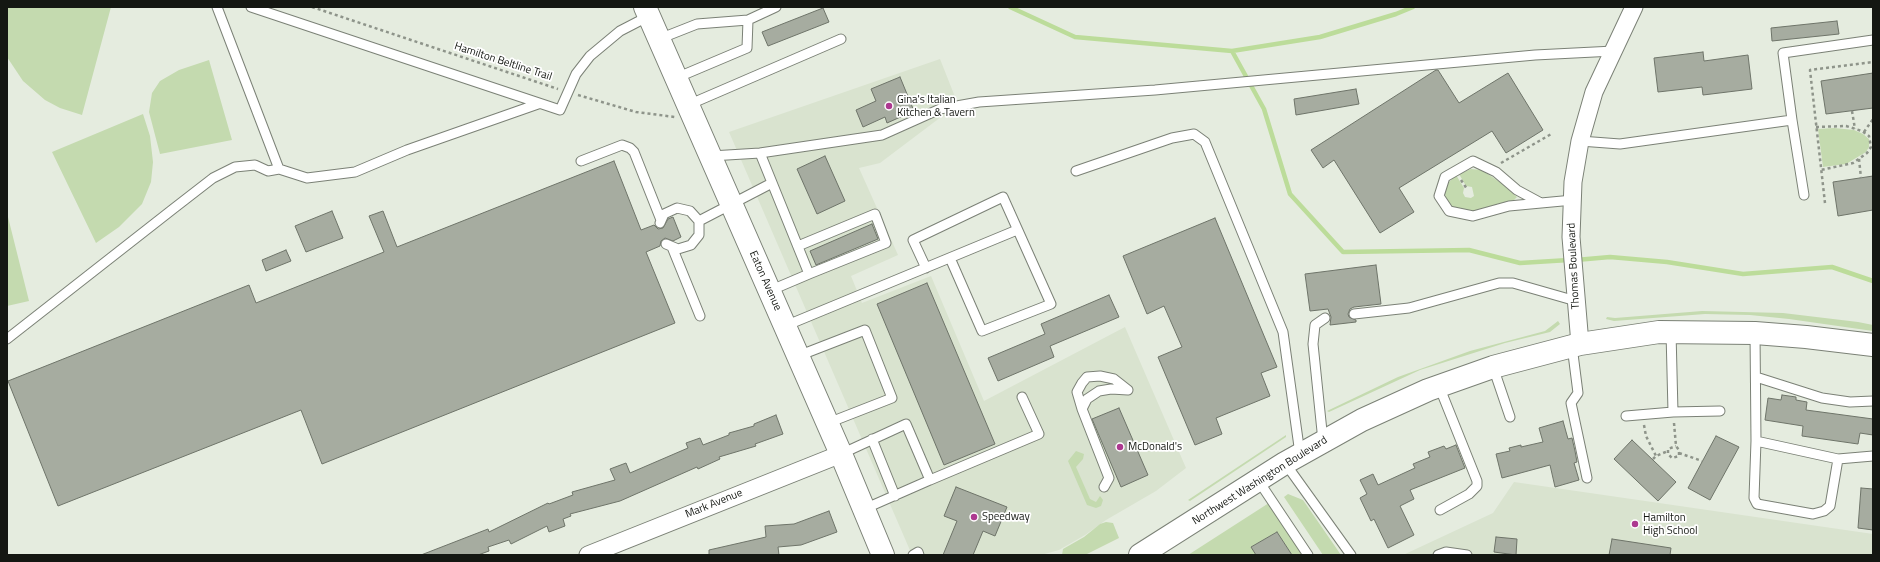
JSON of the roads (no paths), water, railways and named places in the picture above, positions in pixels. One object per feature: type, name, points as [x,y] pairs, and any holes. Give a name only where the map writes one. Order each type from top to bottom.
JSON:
[{"type":"main road","name":"Eaton Avenue","points":[[647,12],[828,424],[883,555]]},
{"type":"main road","name":"Northwest Washington Boulevard","points":[[1140,555],[1258,480],[1323,441],[1362,420],[1439,386],[1493,367],[1576,345],[1659,332],[1755,334],[1806,337],[1873,345]]},
{"type":"street","name":"Thomas Boulevard","points":[[1576,345],[1576,301],[1571,237],[1573,182],[1580,141],[1594,92],[1634,7]]},
{"type":"street","name":"Mark Avenue","points":[[588,555],[841,454]]},
{"type":"lane","points":[[218,7],[279,169]]},
{"type":"lane","points":[[251,7],[538,104],[560,110],[576,74],[596,51],[620,31],[647,12]]},
{"type":"lane","points":[[659,39],[697,24],[748,20],[770,8]]},
{"type":"lane","points":[[676,78],[747,48],[748,20]]},
{"type":"lane","points":[[690,111],[841,39]]},
{"type":"lane","points":[[1804,195],[1783,53],[1873,40]]},
{"type":"lane","points":[[710,156],[760,153],[882,135],[940,110],[979,102],[1155,90],[1535,55],[1614,51]]},
{"type":"lane","points":[[7,339],[213,178],[235,167],[255,165],[268,170],[279,169],[307,178],[355,172],[407,150],[538,104]]},
{"type":"lane","points":[[1580,141],[1620,144],[1792,120]]},
{"type":"lane","points":[[1076,171],[1172,138],[1194,134],[1205,142],[1283,332],[1293,459],[1351,555]]},
{"type":"lane","points":[[582,161],[622,145],[630,148],[634,152],[660,221],[670,210],[684,208],[690,211],[699,222],[699,235],[691,245],[678,249],[669,246],[700,316]]},
{"type":"lane","points":[[760,153],[809,274]]},
{"type":"lane","points":[[1541,203],[1517,190],[1496,172],[1472,161],[1445,177],[1439,196],[1449,211],[1473,216],[1509,206],[1541,203],[1573,200]]},
{"type":"lane","points":[[699,222],[772,183]]},
{"type":"lane","points":[[926,268],[913,240],[1003,197],[1051,304],[982,330],[950,258]]},
{"type":"lane","points":[[769,291],[865,248],[886,243],[875,214],[855,227],[840,233],[819,237],[798,246]]},
{"type":"lane","points":[[785,326],[1017,230]]},
{"type":"lane","points":[[819,237],[823,246]]},
{"type":"lane","points":[[1354,314],[1409,308],[1499,283],[1513,283],[1576,301]]},
{"type":"lane","points":[[1323,441],[1313,344],[1315,325],[1325,318]]},
{"type":"lane","points":[[798,356],[865,330],[892,398],[828,424]]},
{"type":"lane","points":[[1670,332],[1673,412]]},
{"type":"lane","points":[[1755,334],[1756,441],[1754,498],[1758,504],[1813,514],[1824,511],[1830,506],[1838,459]]},
{"type":"lane","points":[[1576,345],[1578,393],[1571,403],[1587,478]]},
{"type":"lane","points":[[1493,367],[1510,417]]},
{"type":"lane","points":[[1082,409],[1087,399],[1099,391],[1112,389],[1128,390],[1114,379],[1100,376],[1088,377],[1082,383],[1078,392],[1082,409],[1109,478],[1104,487]]},
{"type":"lane","points":[[1756,377],[1822,398],[1850,402],[1873,401]]},
{"type":"lane","points":[[1439,386],[1477,481],[1477,486],[1469,494],[1440,510]]},
{"type":"lane","points":[[864,509],[1038,434],[1022,397]]},
{"type":"lane","points":[[1626,416],[1673,412],[1720,411]]},
{"type":"lane","points":[[841,454],[906,424],[930,480]]},
{"type":"lane","points":[[872,439],[895,496]]},
{"type":"lane","points":[[1756,441],[1838,459],[1873,456]]},
{"type":"lane","points":[[1258,480],[1308,555]]},
{"type":"lane","points":[[912,555],[918,552],[919,555]]},
{"type":"lane","points":[[1438,555],[1446,552],[1467,555]]},
{"type":"waterway","points":[[1010,7],[1075,37],[1232,51],[1320,37],[1396,14],[1413,7]]},
{"type":"waterway","points":[[1232,51],[1264,109],[1290,194],[1343,252],[1469,250],[1520,263],[1569,260]]},
{"type":"waterway","points":[[1576,260],[1610,257],[1667,262],[1743,274],[1832,267],[1873,281]]},
{"type":"place","name":"Gina's Italian Kitchen & Tavern","points":[[889,106]]},
{"type":"place","name":"McDonald's","points":[[1120,447]]},
{"type":"place","name":"Speedway","points":[[974,517]]},
{"type":"place","name":"Hamilton High School","points":[[1635,524]]}]
